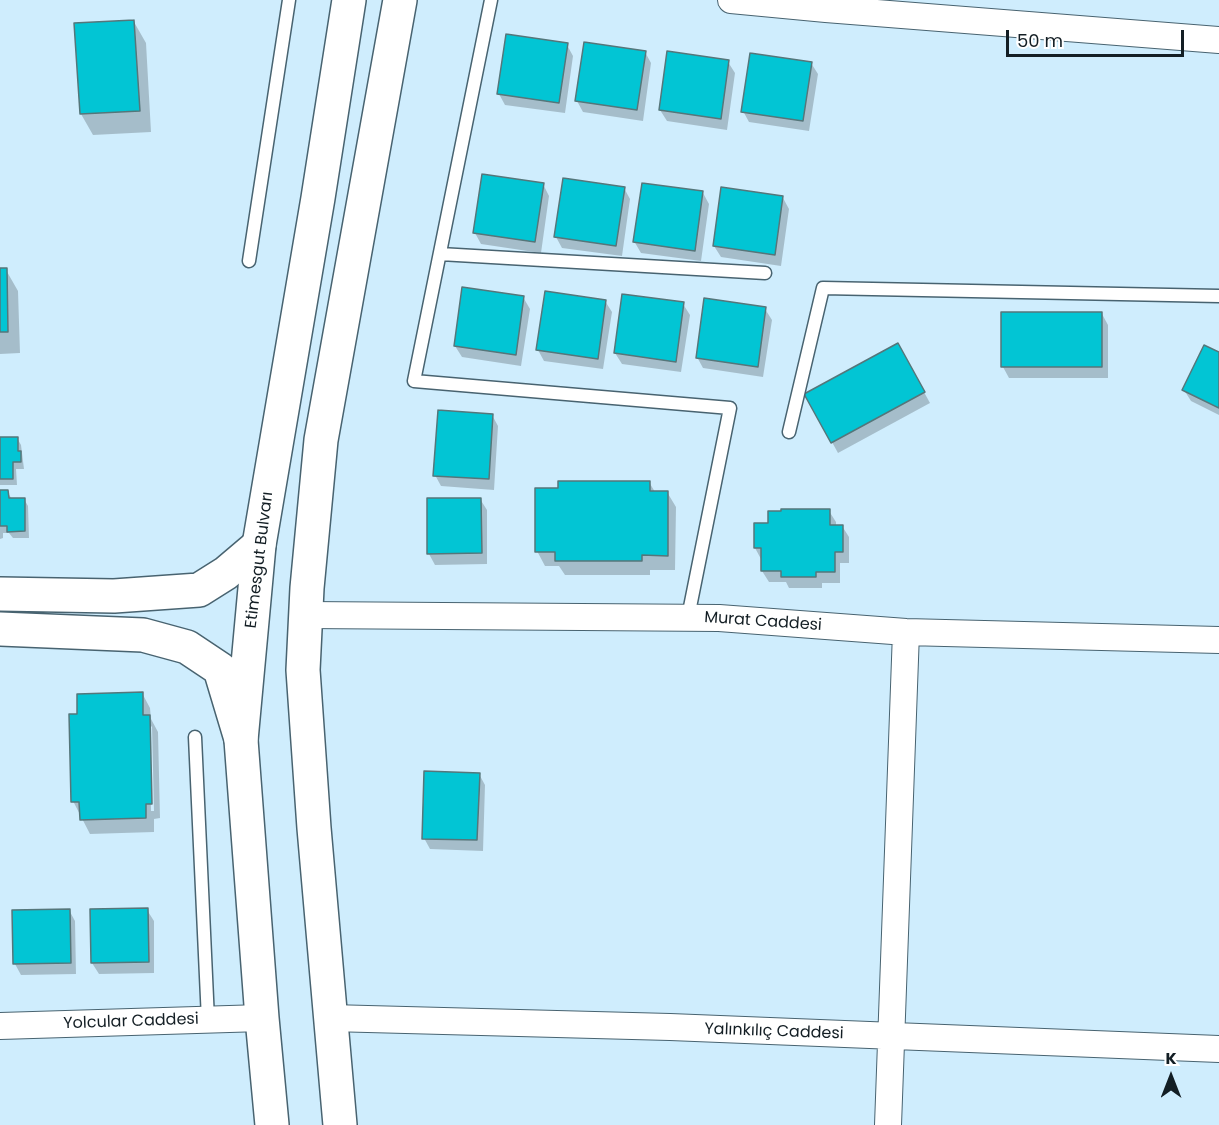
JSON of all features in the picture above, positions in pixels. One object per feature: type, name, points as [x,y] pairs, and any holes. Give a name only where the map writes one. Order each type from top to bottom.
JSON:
[{"type":"main road","name":"Etimesgut Bulvarı","points":[[272,1125],[241,740],[259,545],[349,0]]},
{"type":"main road","points":[[340,1125],[314,828],[303,670],[307,588],[321,440],[400,0]]},
{"type":"main road","points":[[0,594],[114,596],[199,590],[226,573],[259,545]]},
{"type":"main road","points":[[0,629],[143,635],[187,647],[220,669],[241,740]]},
{"type":"street","points":[[731,0],[1219,40]]},
{"type":"street","name":"Murat Caddesi","points":[[306,615],[688,617],[906,632],[1219,640]]},
{"type":"street","points":[[888,1125],[906,632]]},
{"type":"street","name":"Yolcular Caddesi","points":[[0,1026],[262,1018]]},
{"type":"street","name":"Yalınkılıç Caddesi","points":[[330,1018],[659,1027],[1219,1050]]},
{"type":"lane","points":[[249,261],[289,0]]},
{"type":"lane","points":[[491,0],[414,381],[730,408],[688,617]]},
{"type":"lane","points":[[440,254],[765,273]]},
{"type":"lane","points":[[789,432],[823,288],[1219,296]]},
{"type":"lane","points":[[195,737],[208,1020]]},
{"type":"building","points":[[134,20],[140,111],[80,114],[74,23]]},
{"type":"building","points":[[506,34],[568,43],[559,103],[497,94]]},
{"type":"building","points":[[584,42],[646,51],[637,110],[575,101]]},
{"type":"building","points":[[667,51],[729,60],[721,119],[659,110]]},
{"type":"building","points":[[750,53],[812,62],[803,121],[741,112]]},
{"type":"building","points":[[482,174],[544,183],[535,242],[473,233]]},
{"type":"building","points":[[563,178],[625,187],[616,246],[554,237]]},
{"type":"building","points":[[642,183],[703,191],[695,251],[633,242]]},
{"type":"building","points":[[721,187],[783,196],[775,255],[713,246]]},
{"type":"building","points":[[0,268],[7,268],[8,332],[0,332]]},
{"type":"building","points":[[462,287],[524,296],[516,355],[454,346]]},
{"type":"building","points":[[545,291],[606,300],[598,359],[536,350]]},
{"type":"building","points":[[622,294],[684,302],[676,362],[614,353]]},
{"type":"building","points":[[704,298],[766,307],[758,367],[696,358]]},
{"type":"building","points":[[1001,312],[1102,312],[1102,367],[1001,367]]},
{"type":"building","points":[[898,343],[925,392],[831,443],[804,394]]},
{"type":"building","points":[[1204,345],[1219,352],[1219,408],[1182,390]]},
{"type":"building","points":[[438,410],[493,414],[489,479],[433,476]]},
{"type":"building","points":[[0,437],[18,437],[21,462],[13,462],[13,479],[0,479]]},
{"type":"building","points":[[558,481],[650,481],[650,491],[668,491],[668,556],[642,555],[642,561],[555,561],[555,552],[535,552],[535,488],[558,488]]},
{"type":"building","points":[[0,490],[8,490],[9,498],[25,498],[25,531],[7,532],[7,526],[0,526]]},
{"type":"building","points":[[427,498],[481,498],[482,553],[427,554]]},
{"type":"building","points":[[781,509],[830,509],[830,525],[843,525],[843,552],[835,552],[835,572],[816,572],[816,577],[781,577],[781,571],[761,571],[761,548],[754,548],[754,523],[768,523],[768,511],[781,511]]},
{"type":"building","points":[[143,692],[143,715],[150,715],[152,804],[146,804],[146,818],[80,820],[79,802],[71,802],[69,714],[77,714],[77,694]]},
{"type":"building","points":[[424,771],[480,773],[477,840],[422,839]]},
{"type":"building","points":[[148,908],[149,962],[91,963],[90,909]]},
{"type":"building","points":[[70,909],[71,963],[13,964],[12,910]]}]
